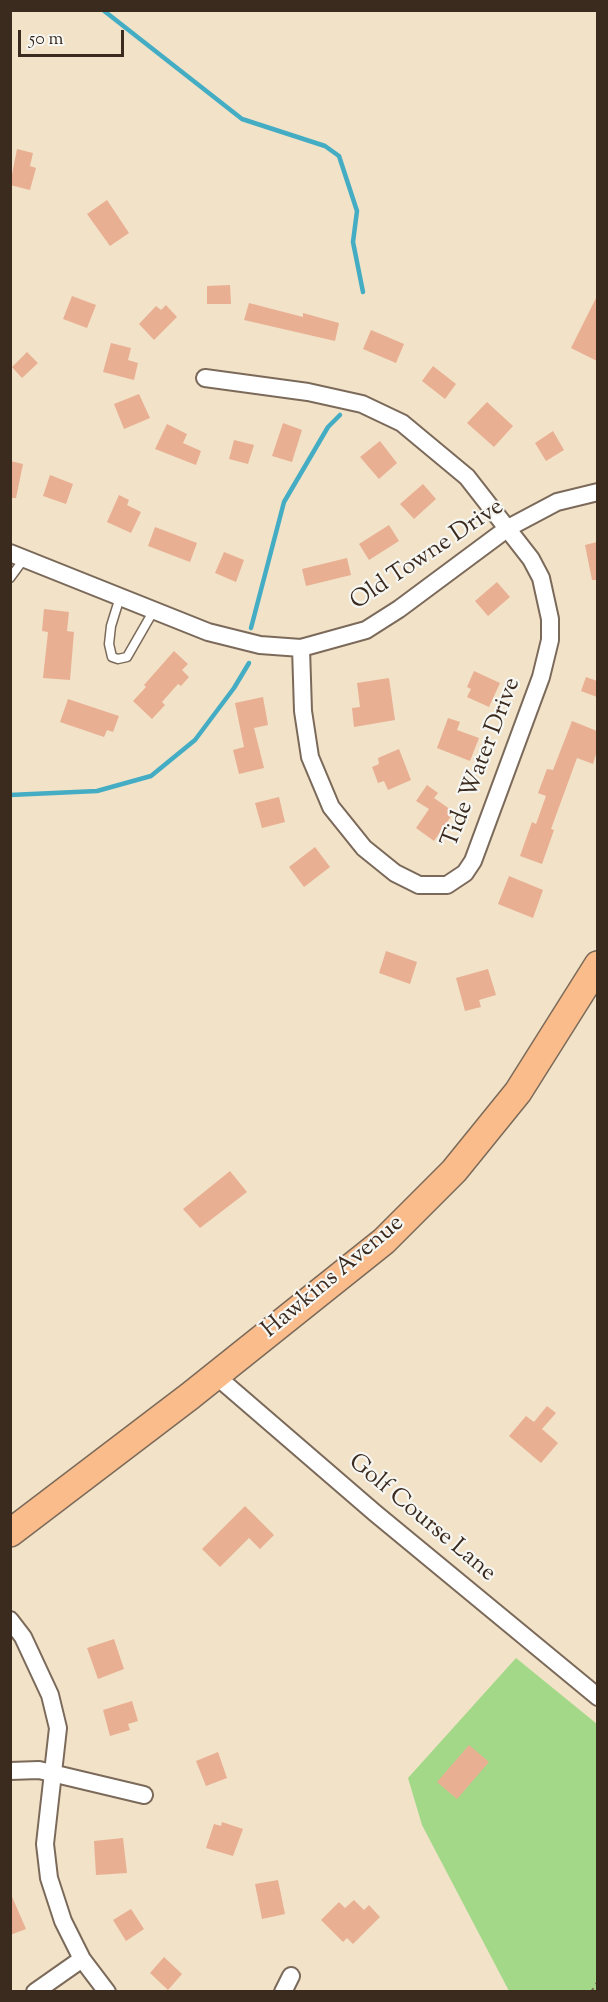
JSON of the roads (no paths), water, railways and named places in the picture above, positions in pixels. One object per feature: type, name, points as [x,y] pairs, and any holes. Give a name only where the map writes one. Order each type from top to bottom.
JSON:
[{"type":"main road","name":"Hawkins Avenue","points":[[10,1533],[384,1241],[454,1171],[518,1092],[597,965]]},
{"type":"street","name":"Tide Water Drive","points":[[205,378],[308,392],[362,404],[402,423],[467,477],[508,528],[541,578],[550,619],[550,640],[541,677],[473,861],[465,873],[447,885],[419,885],[395,873],[364,848],[331,807],[310,757],[303,711],[301,648]]},
{"type":"street","name":"Old Towne Drive","points":[[17,556],[208,632],[260,645],[301,648],[366,630],[399,609],[508,528],[556,502],[597,492]]},
{"type":"street","name":"Golf Course Lane","points":[[215,1375],[375,1514],[597,1697]]},
{"type":"street","points":[[10,1620],[23,1637],[50,1695],[58,1728],[45,1844],[49,1878],[63,1921],[82,1959],[107,1992]]},
{"type":"street","points":[[10,1771],[39,1770],[144,1795]]},
{"type":"street","points":[[35,1992],[82,1959]]},
{"type":"street","points":[[283,1992],[291,1976]]},
{"type":"lane","points":[[10,578],[17,556]]},
{"type":"lane","points":[[120,597],[111,626],[109,644],[112,657],[118,659],[127,657],[154,610]]},
{"type":"waterway","points":[[103,10],[242,119],[325,146],[339,156],[357,211],[353,242],[363,292]]},
{"type":"waterway","points":[[251,628],[284,502],[328,427],[340,415]]},
{"type":"waterway","points":[[10,795],[97,791],[151,776],[195,740],[234,688],[249,663]]}]
